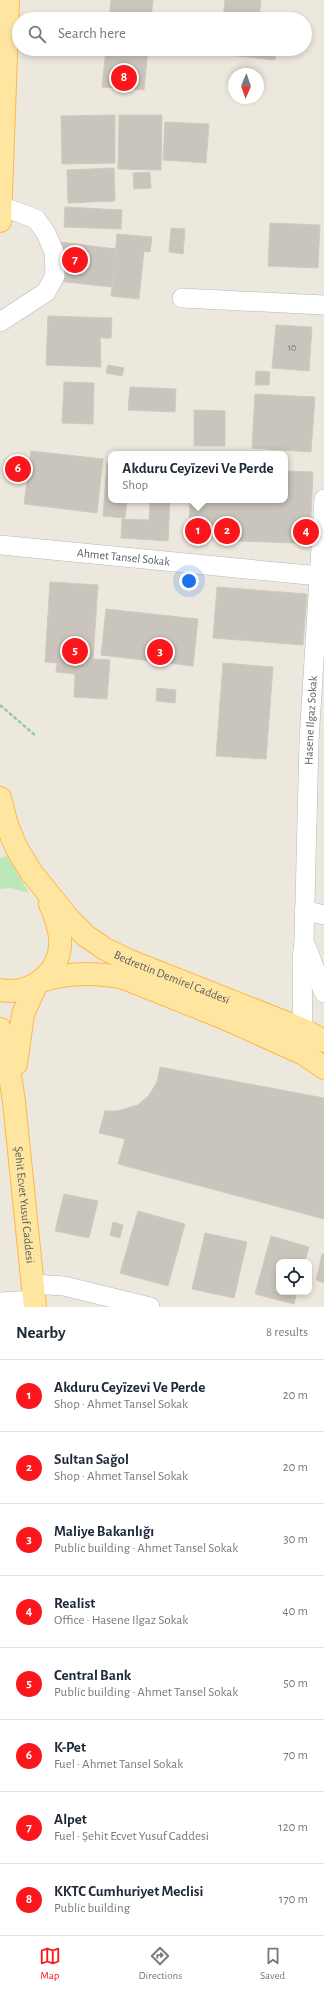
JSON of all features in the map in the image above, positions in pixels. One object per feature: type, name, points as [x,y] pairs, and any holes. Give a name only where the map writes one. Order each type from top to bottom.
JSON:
[{"type":"main road","points":[[0,214],[8,0]]},
{"type":"main road","points":[[0,798],[7,825],[16,847],[41,883]]},
{"type":"main road","name":"Şehit Ecvet Yusuf Caddesi","points":[[14,1102],[20,1027],[26,1003],[38,983],[55,964],[61,942],[60,930],[41,883]]},
{"type":"main road","name":"Bedrettin Demirel Caddesi","points":[[41,883],[69,919],[86,936],[116,955],[302,1030],[324,1041]]},
{"type":"main road","name":"Bedrettin Demirel Caddesi","points":[[0,990],[16,991],[38,983],[80,973],[124,978],[224,1018],[304,1054],[324,1068]]},
{"type":"main road","name":"Şehit Ecvet Yusuf Caddesi","points":[[0,1029],[5,1041],[14,1102],[34,1297]]},
{"type":"street","points":[[0,214],[36,219],[46,233],[54,252],[55,276],[46,292],[0,322]]},
{"type":"street","points":[[182,298],[324,305]]},
{"type":"street","name":"Hasene Ilgaz Sokak","points":[[304,1054],[302,1030],[302,959],[316,743],[319,576],[324,499]]},
{"type":"street","name":"Ahmet Tansel Sokak","points":[[0,545],[319,576]]},
{"type":"street","points":[[304,910],[324,915]]},
{"type":"street","name":"Hasene Ilgaz Sokak","points":[[304,941],[324,993]]},
{"type":"street","points":[[0,1302],[34,1297],[64,1286],[150,1307]]},
{"type":"path","points":[[0,705],[36,736]]},
{"type":"green space","points":[[7,856],[29,893],[10,888],[0,889],[0,858]]},
{"type":"building","points":[[111,0],[153,0],[152,12],[110,12]]},
{"type":"building","points":[[225,0],[261,0],[260,12],[224,12]]},
{"type":"building","points":[[105,56],[147,56],[144,90],[102,87]]},
{"type":"building","points":[[238,56],[275,56],[275,60]]},
{"type":"building","points":[[115,115],[115,163],[62,164],[61,116]]},
{"type":"building","points":[[119,115],[162,115],[161,170],[118,169]]},
{"type":"building","points":[[165,122],[209,124],[206,163],[163,160]]},
{"type":"building","points":[[114,168],[115,201],[68,203],[67,170]]},
{"type":"building","points":[[150,172],[151,188],[134,189],[133,173]]},
{"type":"building","points":[[65,207],[122,210],[121,229],[64,227]]},
{"type":"building","points":[[270,223],[320,225],[318,268],[268,266]]},
{"type":"building","points":[[171,228],[185,229],[183,254],[169,252]]},
{"type":"building","points":[[117,234],[152,237],[150,252],[144,251],[139,299],[111,296]]},
{"type":"building","points":[[61,242],[116,249],[112,287],[57,281]]},
{"type":"building","points":[[48,316],[112,318],[111,338],[100,338],[101,367],[46,365]]},
{"type":"building","points":[[276,325],[312,327],[309,371],[272,368]]},
{"type":"building","points":[[108,365],[124,368],[122,376],[106,373]]},
{"type":"building","points":[[256,371],[270,372],[269,385],[255,385]]},
{"type":"building","points":[[64,382],[94,383],[93,424],[62,423]]},
{"type":"building","points":[[130,387],[176,389],[175,412],[128,410]]},
{"type":"building","points":[[255,394],[315,397],[311,452],[252,448]]},
{"type":"building","points":[[194,410],[225,411],[225,446],[194,446]]},
{"type":"building","points":[[31,451],[103,459],[97,513],[24,504]]},
{"type":"building","points":[[108,463],[108,503],[127,503],[125,518],[103,516]]},
{"type":"building","points":[[288,471],[313,472],[310,537],[296,536],[296,543],[237,541],[237,535],[189,534],[190,503],[288,503]]},
{"type":"building","points":[[150,503],[170,503],[168,541],[121,538],[122,519],[149,520]]},
{"type":"building","points":[[50,582],[98,585],[93,659],[110,660],[107,699],[74,697],[75,674],[56,672],[57,663],[45,662]]},
{"type":"building","points":[[217,587],[307,594],[303,645],[213,638]]},
{"type":"building","points":[[106,609],[198,619],[193,666],[101,655]]},
{"type":"building","points":[[223,663],[273,667],[266,759],[216,756]]},
{"type":"building","points":[[157,688],[176,690],[175,703],[156,701]]},
{"type":"building","points":[[160,1067],[324,1098],[324,1219],[118,1164],[125,1139],[99,1133],[105,1111],[117,1111],[138,1105],[149,1095],[157,1082]]},
{"type":"building","points":[[64,1194],[98,1201],[89,1238],[55,1231]]},
{"type":"building","points":[[138,1211],[185,1224],[168,1286],[120,1273]]},
{"type":"building","points":[[113,1222],[123,1225],[120,1238],[110,1235]]},
{"type":"building","points":[[205,1233],[247,1242],[234,1298],[192,1289]]},
{"type":"building","points":[[271,1236],[309,1247],[306,1259],[276,1259],[276,1295],[296,1295],[294,1304],[255,1294]]},
{"type":"building","points":[[322,1254],[324,1254],[324,1283],[316,1280]]},
{"type":"place","name":"KKTC Cumhuriyet Meclisi","points":[[124,78]]},
{"type":"place","name":"Alpet","points":[[75,260]]},
{"type":"place","name":"K-Pet","points":[[18,469]]},
{"type":"place","name":"Akduru Ceyïzevi Ve Perde","points":[[198,531]]},
{"type":"place","name":"Sultan Sağol","points":[[227,531]]},
{"type":"place","name":"Realist","points":[[306,532]]},
{"type":"place","name":"Central Bank","points":[[75,651]]},
{"type":"place","name":"Maliye Bakanlığı","points":[[160,652]]}]
